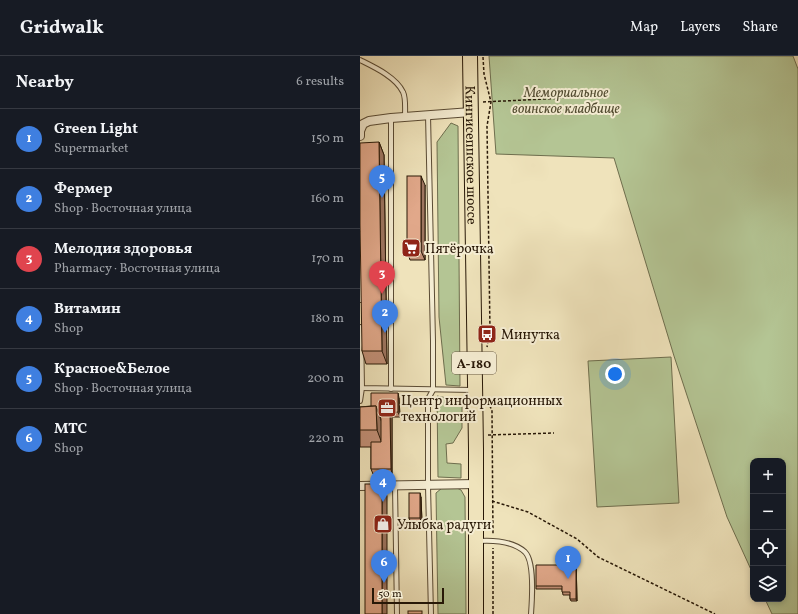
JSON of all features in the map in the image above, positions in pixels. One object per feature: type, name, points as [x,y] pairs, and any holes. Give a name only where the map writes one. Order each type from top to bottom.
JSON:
[{"type":"highway","name":"Кингисеппское шоссе","points":[[470,56],[480,393],[475,435],[476,614]]},
{"type":"street","points":[[360,136],[360,131],[363,124],[369,121],[428,115],[471,107]]},
{"type":"street","points":[[360,236],[361,304]]},
{"type":"street","points":[[360,486],[476,484]]},
{"type":"lane","points":[[360,60],[384,72],[397,84],[403,92],[405,117]]},
{"type":"lane","points":[[428,115],[433,341],[433,390],[428,399],[428,486],[432,614]]},
{"type":"lane","points":[[391,118],[391,389]]},
{"type":"lane","points":[[360,401],[362,388],[361,319]]},
{"type":"lane","points":[[362,388],[480,393]]},
{"type":"lane","points":[[396,486],[397,614]]},
{"type":"lane","points":[[476,541],[493,540],[512,544],[526,553],[531,564],[531,614]]},
{"type":"path","points":[[483,56],[484,74],[491,102],[487,126],[490,331],[486,350]]},
{"type":"path","points":[[471,107],[491,102],[565,98]]},
{"type":"path","points":[[480,393],[492,412],[493,614]]},
{"type":"path","points":[[475,435],[554,433]]},
{"type":"path","points":[[492,500],[528,512],[577,539],[598,557],[715,614]]},
{"type":"green space","name":"Мемориальное воинское кладбище","points":[[489,56],[793,56],[798,69],[798,614],[772,614],[766,602],[786,602],[786,458],[750,458],[750,567],[727,517],[674,356],[614,158],[496,154]]},
{"type":"green space","points":[[451,123],[458,126],[460,386],[446,385],[439,317],[437,142]]},
{"type":"green space","points":[[671,357],[679,503],[597,507],[588,361]]},
{"type":"green space","points":[[437,396],[462,401],[462,428],[453,443],[446,444],[447,463],[461,464],[461,478],[438,477]]},
{"type":"green space","points":[[455,487],[461,490],[465,497],[466,614],[438,614],[436,493],[442,488]]},
{"type":"building","points":[[379,142],[382,351],[362,351],[360,143]]},
{"type":"building","points":[[407,176],[421,176],[421,251],[407,251]]},
{"type":"building","points":[[371,393],[398,393],[398,412],[390,413],[391,469],[371,469],[371,442],[381,442],[381,419],[376,406],[371,406]]},
{"type":"building","points":[[376,406],[377,430],[360,430],[360,407]]},
{"type":"building","points":[[365,484],[382,484],[382,614],[365,614]]},
{"type":"building","points":[[409,493],[420,493],[420,518],[409,518]]},
{"type":"building","points":[[563,556],[576,556],[576,599],[570,599],[570,592],[562,592],[562,586],[536,586],[536,565],[563,565]]},
{"type":"building","points":[[408,611],[422,611],[422,614],[408,614]]},
{"type":"place","name":"Красное&Белое","points":[[382,198]]},
{"type":"place","name":"Пятёрочка","points":[[411,248]]},
{"type":"place","name":"Мелодия здоровья","points":[[382,294]]},
{"type":"place","name":"Фермер","points":[[385,333]]},
{"type":"place","name":"Минутка","points":[[487,334]]},
{"type":"place","name":"Центр информационных технологий","points":[[387,408]]},
{"type":"place","name":"Витамин","points":[[383,502]]},
{"type":"place","name":"Улыбка радуги","points":[[383,524]]},
{"type":"place","name":"Green Light","points":[[568,579]]},
{"type":"place","name":"МТС","points":[[384,583]]}]
